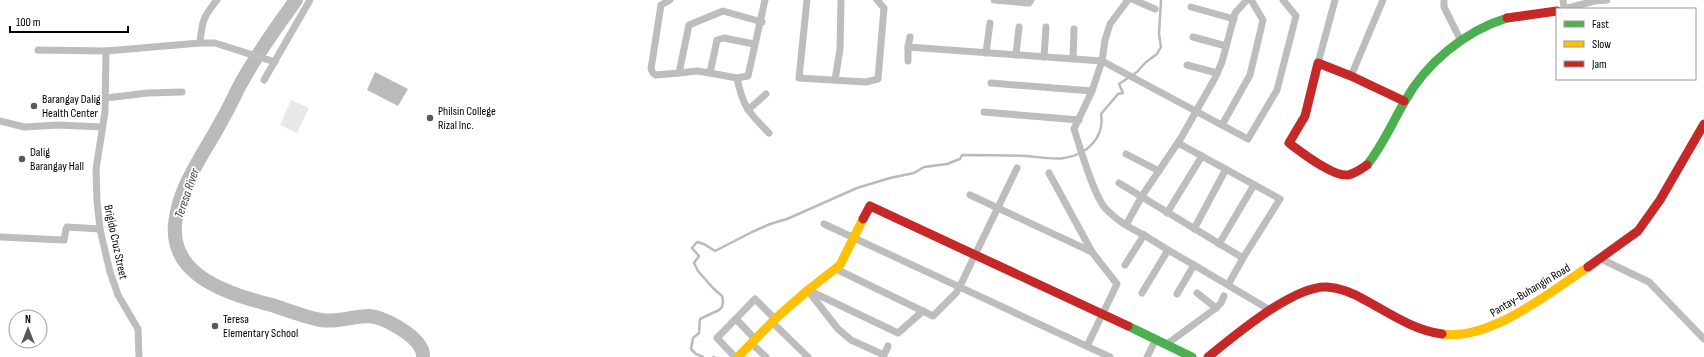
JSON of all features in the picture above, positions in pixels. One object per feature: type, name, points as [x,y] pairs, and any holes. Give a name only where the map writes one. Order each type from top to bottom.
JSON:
[{"type":"street","points":[[200,43],[202,22],[206,14],[217,0]]},
{"type":"street","points":[[264,80],[310,0]]},
{"type":"street","points":[[670,0],[661,5],[651,69],[653,73],[656,75],[679,74],[697,71],[737,78],[748,76],[754,44],[762,22],[765,0]]},
{"type":"street","points":[[807,0],[799,78],[866,82],[878,79],[884,8],[877,0]]},
{"type":"street","points":[[835,80],[840,49],[841,0]]},
{"type":"street","points":[[994,0],[1029,2],[1031,0]]},
{"type":"street","points":[[1128,0],[1110,24],[1105,40],[1102,61],[1092,91],[1074,129],[1088,171],[1104,208],[1126,225],[1270,310]]},
{"type":"street","points":[[1134,0],[1155,9]]},
{"type":"street","points":[[1126,225],[1142,196],[1178,143],[1217,73],[1222,62],[1235,13],[1247,0]]},
{"type":"street","points":[[1222,125],[1250,75],[1263,20],[1251,0]]},
{"type":"street","points":[[908,48],[1102,61],[1248,139],[1277,90],[1296,16],[1283,0]]},
{"type":"street","points":[[1335,0],[1305,116],[1289,144],[1331,170],[1347,175],[1362,170],[1375,157],[1404,101],[1434,63],[1449,49],[1461,40],[1494,23],[1528,14],[1545,14],[1556,11]]},
{"type":"street","points":[[1351,76],[1383,0]]},
{"type":"street","points":[[1444,0],[1444,8],[1461,40]]},
{"type":"street","points":[[1568,8],[1594,1],[1607,0]]},
{"type":"street","points":[[1191,7],[1234,19]]},
{"type":"street","points":[[679,74],[690,25],[723,11],[762,22]]},
{"type":"street","points":[[986,53],[990,23]]},
{"type":"street","points":[[1016,55],[1018,27]]},
{"type":"street","points":[[1044,57],[1046,27]]},
{"type":"street","points":[[1073,59],[1074,29]]},
{"type":"street","points":[[908,61],[910,37]]},
{"type":"street","points":[[1193,37],[1226,46]]},
{"type":"street","points":[[710,73],[718,40],[724,38],[754,44]]},
{"type":"street","points":[[38,50],[106,51],[215,43],[275,62]]},
{"type":"street","name":"Brigido Cruz Street","points":[[106,51],[106,98],[96,169],[96,201],[100,229],[110,272],[118,295],[138,329],[138,357]]},
{"type":"street","points":[[1318,63],[1351,76],[1404,101]]},
{"type":"street","points":[[1187,65],[1217,73]]},
{"type":"street","points":[[737,78],[741,98],[748,110],[769,132]]},
{"type":"street","points":[[990,83],[1092,91]]},
{"type":"street","points":[[106,98],[148,93],[182,92]]},
{"type":"street","points":[[748,110],[766,94]]},
{"type":"street","points":[[984,112],[1079,120]]},
{"type":"street","points":[[0,121],[24,127],[58,125],[102,127]]},
{"type":"street","name":"Pantay-Buhangin Road","points":[[1208,357],[1270,310],[1298,295],[1314,289],[1327,287],[1351,292],[1418,329],[1432,333],[1446,335],[1475,332],[1510,318],[1601,259],[1638,231],[1649,217],[1704,124]]},
{"type":"street","points":[[1178,143],[1280,199],[1228,285]]},
{"type":"street","points":[[1126,154],[1159,171]]},
{"type":"street","points":[[1167,213],[1202,156]]},
{"type":"street","points":[[836,269],[933,316],[956,293],[960,286],[1017,168]]},
{"type":"street","points":[[1194,229],[1226,169]]},
{"type":"street","points":[[1049,173],[1092,252],[1116,284],[1087,346]]},
{"type":"street","points":[[1119,183],[1243,258]]},
{"type":"street","points":[[1219,244],[1254,184]]},
{"type":"street","points":[[970,195],[1092,252]]},
{"type":"street","points":[[808,357],[773,320],[755,299],[717,338],[736,357],[773,320],[808,290],[840,266],[870,206],[1192,357]]},
{"type":"street","points":[[824,224],[1110,357]]},
{"type":"street","points":[[0,237],[64,240],[67,228],[100,229]]},
{"type":"street","points":[[1125,265],[1144,235]]},
{"type":"street","points":[[1142,293],[1168,250]]},
{"type":"street","points":[[1601,259],[1648,282],[1704,339]]},
{"type":"street","points":[[1177,294],[1194,265]]},
{"type":"street","points":[[808,290],[898,333],[923,311]]},
{"type":"street","points":[[808,290],[838,329],[852,340],[884,355],[888,346]]},
{"type":"street","points":[[1197,293],[1216,308]]},
{"type":"street","points":[[1167,344],[1216,308],[1221,303],[1224,296]]},
{"type":"street","points":[[736,319],[766,357]]},
{"type":"street","points":[[1147,357],[1156,339]]},
{"type":"shaded area","points":[[375,72],[408,89],[398,106],[367,90]]},
{"type":"shaded area","points":[[291,100],[309,108],[297,133],[280,125]]},
{"type":"waterway","name":"Teresa River","points":[[296,0],[269,38],[238,88],[226,113],[187,182],[177,209],[175,224],[176,243],[183,258],[194,271],[208,282],[224,290],[303,316],[321,320],[333,321],[369,316],[382,319],[398,327],[412,337],[422,349],[423,357]]},
{"type":"waterway","points":[[703,357],[696,354],[691,349],[693,338],[699,333],[700,319],[719,310],[722,307],[723,301],[722,296],[698,271],[694,263],[699,256],[692,248],[697,242],[704,244],[715,251],[770,224],[787,219],[857,188],[890,178],[914,173],[924,167],[947,164],[960,159],[962,155],[1027,156],[1055,159],[1080,153],[1093,144],[1097,137],[1102,122],[1101,114],[1118,94],[1123,93],[1119,84],[1137,72],[1146,62],[1157,54],[1161,47],[1159,34],[1161,0]]},
{"type":"traffic: fast","points":[[1367,165],[1383,142],[1400,109],[1414,87],[1435,61],[1448,50],[1476,31],[1507,18]]},
{"type":"traffic: fast","points":[[1128,326],[1192,357]]},
{"type":"traffic: slow","points":[[738,357],[775,319],[808,290],[840,265],[863,219]]},
{"type":"traffic: slow","points":[[1442,334],[1460,334],[1480,330],[1499,323],[1518,313],[1588,267]]},
{"type":"traffic: jam","points":[[1507,18],[1556,11]]},
{"type":"traffic: jam","points":[[1367,165],[1351,174],[1342,175],[1317,163],[1289,143],[1305,116],[1318,63],[1351,76],[1404,101]]},
{"type":"traffic: jam","points":[[1588,267],[1638,231],[1660,200],[1704,124]]},
{"type":"traffic: jam","points":[[863,219],[870,206],[1128,326]]},
{"type":"traffic: jam","points":[[1208,357],[1265,313],[1298,294],[1313,289],[1327,287],[1337,288],[1351,293],[1411,325],[1442,334]]},
{"type":"place","name":"Barangay Dalig Health Center","points":[[34,106]]},
{"type":"place","name":"Philsin College Rizal Inc.","points":[[430,118]]},
{"type":"place","name":"Dalig Barangay Hall","points":[[22,159]]},
{"type":"place","name":"Teresa Elementary School","points":[[215,326]]}]
